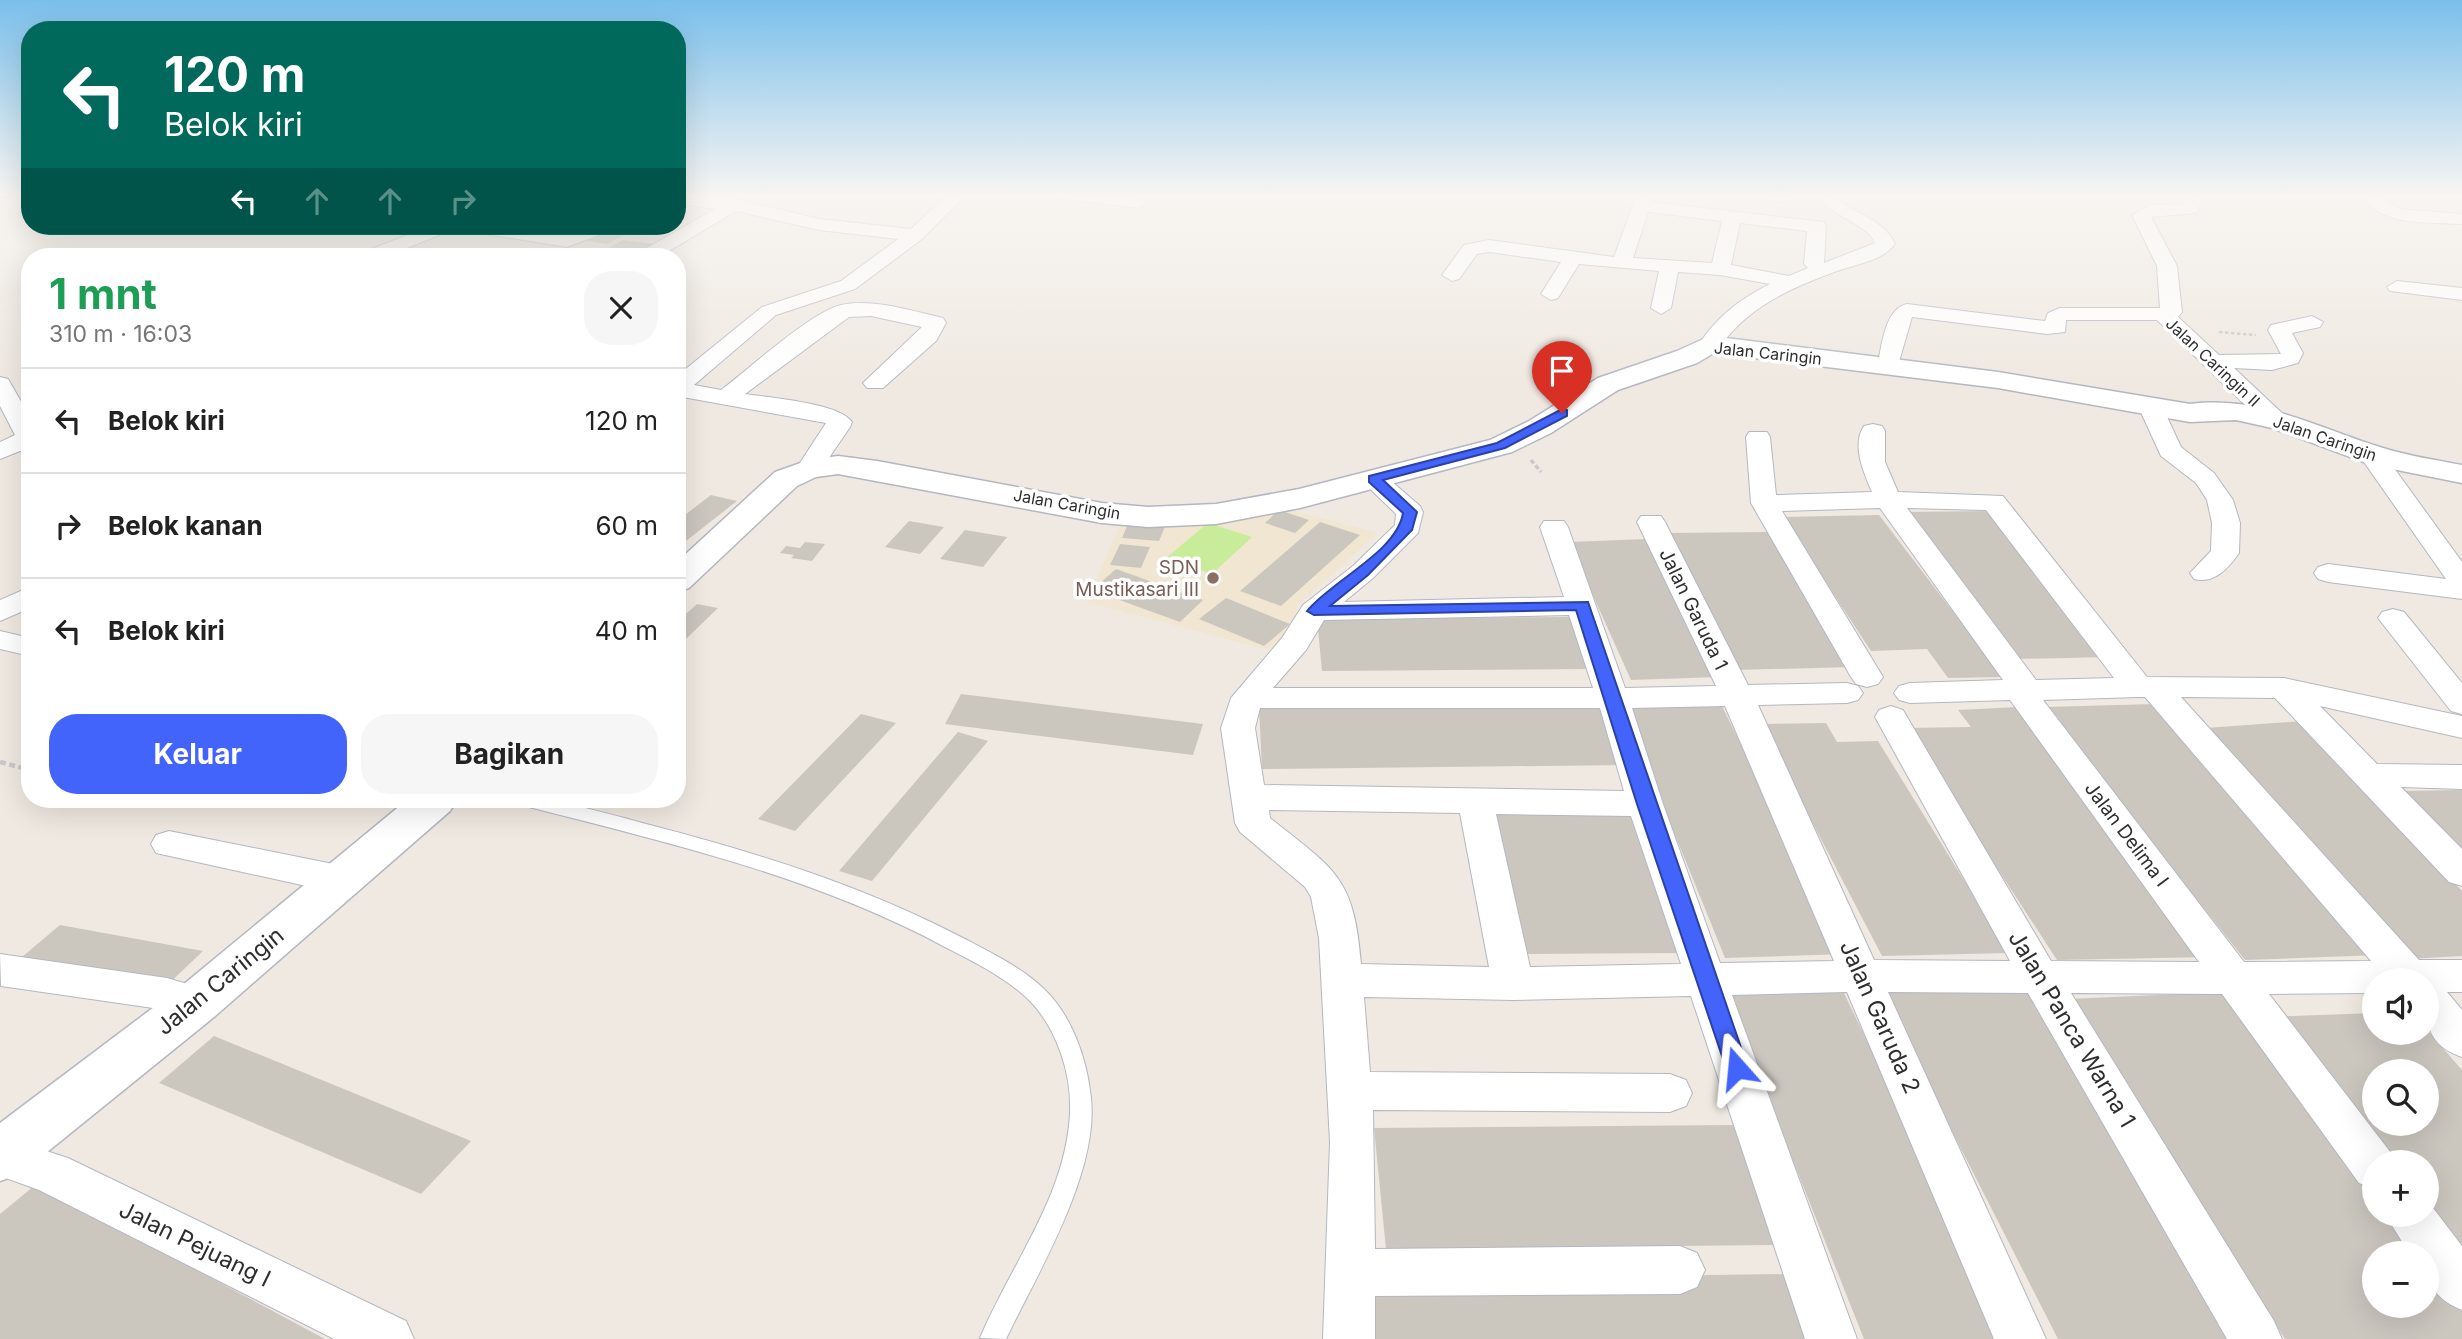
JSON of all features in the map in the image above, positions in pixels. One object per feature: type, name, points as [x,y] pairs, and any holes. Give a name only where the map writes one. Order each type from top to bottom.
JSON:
[{"type":"street","points":[[686,380],[769,311],[839,290],[885,256]]},
{"type":"street","points":[[1452,275],[1466,256]]},
{"type":"street","points":[[1561,256],[1720,269],[1791,282]]},
{"type":"street","points":[[1622,261],[1624,256]]},
{"type":"street","points":[[1720,269],[1723,256]]},
{"type":"street","points":[[1814,264],[1815,256]]},
{"type":"street","points":[[1710,344],[1729,319],[1791,282],[1863,256]]},
{"type":"street","name":"Jalan Caringin II","points":[[2161,256],[2170,276],[2170,322],[2274,419]]},
{"type":"street","points":[[1551,294],[1573,258]]},
{"type":"street","points":[[1661,308],[1670,265]]},
{"type":"street","points":[[2397,287],[2462,294]]},
{"type":"street","points":[[727,397],[819,326],[844,311],[871,310],[935,323],[928,336],[874,383]]},
{"type":"street","points":[[1888,367],[1902,314],[1907,310],[2047,328],[2057,327],[2055,317],[2060,314],[2170,322]]},
{"type":"street","points":[[2211,361],[2250,364],[2283,361],[2292,353],[2282,334],[2258,321]]},
{"type":"street","points":[[2282,334],[2312,321]]},
{"type":"street","name":"Jalan Caringin","points":[[686,573],[780,484],[809,469],[838,465],[877,470],[1102,513],[1148,517],[1216,514],[1263,506],[1501,446],[1540,427],[1608,384],[1633,373],[1687,357],[1710,344],[2082,393],[2190,413],[2222,410],[2274,419],[2372,455],[2462,474]]},
{"type":"street","points":[[0,384],[14,448]]},
{"type":"street","points":[[686,390],[813,411],[841,422],[809,469]]},
{"type":"street","points":[[2150,406],[2170,451],[2204,478],[2220,500],[2226,523],[2225,552],[2204,573]]},
{"type":"street","name":"Jalan Delima I","points":[[1873,431],[1872,463],[1888,500],[1928,559],[2362,1150]]},
{"type":"street","points":[[1758,437],[1764,503],[1857,685],[1858,706],[1901,705],[2023,690],[2284,688],[2462,727]]},
{"type":"street","points":[[2372,455],[2462,582]]},
{"type":"street","points":[[1349,1339],[1353,1142],[1339,938],[1330,894],[1318,877],[1253,823],[1238,728],[1247,698],[1296,643],[1314,611],[1363,572],[1408,527],[1410,512],[1374,479]]},
{"type":"street","points":[[1764,503],[1888,500],[1994,502],[2146,688],[2401,968]]},
{"type":"street","name":"Jalan Garuda 1","points":[[1651,522],[1737,695]]},
{"type":"street","points":[[1554,527],[1614,698],[1646,804],[1831,1339]]},
{"type":"street","points":[[2328,573],[2462,590]]},
{"type":"street","points":[[0,612],[21,601]]},
{"type":"street","points":[[1314,611],[1583,606]]},
{"type":"street","points":[[2393,618],[2462,704]]},
{"type":"street","points":[[0,639],[21,645]]},
{"type":"street","points":[[1247,698],[1614,698],[1737,695],[1857,685]]},
{"type":"street","points":[[2284,688],[2461,869]]},
{"type":"street","name":"Jalan Garuda 2","points":[[1737,695],[2020,1339]]},
{"type":"street","name":"Jalan Panca Warna 1","points":[[1901,705],[2039,976],[2256,1339]]},
{"type":"street","points":[[2367,775],[2462,777]]},
{"type":"street","points":[[1248,797],[1646,804]]},
{"type":"street","points":[[1476,802],[1513,984]]},
{"type":"street","name":"Jalan Caringin","points":[[0,1156],[196,1003],[426,808]]},
{"type":"street","points":[[169,844],[343,880]]},
{"type":"street","points":[[1,970],[167,994],[196,1003]]},
{"type":"street","points":[[1340,979],[1513,984],[1862,976],[2039,976],[2362,982]]},
{"type":"street","points":[[2439,980],[2462,976]]},
{"type":"street","points":[[2439,1012],[2462,1039]]},
{"type":"street","points":[[1349,1091],[1670,1093]]},
{"type":"street","name":"Jalan Pejuang I","points":[[0,1156],[52,1173],[388,1339]]},
{"type":"street","points":[[2419,1227],[2462,1286]]},
{"type":"street","points":[[1352,1273],[1680,1270]]},
{"type":"lane","points":[[556,808],[772,864],[871,901],[947,939],[1038,995],[1056,1020],[1078,1084],[1081,1111],[1079,1145],[1070,1175],[993,1338]]},
{"type":"path","points":[[2170,322],[2282,334]]},
{"type":"path","points":[[0,762],[21,768]]},
{"type":"shaded area","name":"SDN Mustikasari III","points":[[1280,507],[1378,533],[1298,605],[1291,630],[1268,650],[1087,602],[1123,518]]},
{"type":"green space","points":[[1208,523],[1252,537],[1212,574],[1166,558]]},
{"type":"building","points":[[711,495],[737,501],[686,541],[686,514]]},
{"type":"building","points":[[1279,510],[1309,520],[1295,533],[1265,523]]},
{"type":"building","points":[[1989,511],[2109,657],[2016,659],[1900,512]]},
{"type":"building","points":[[1879,515],[2003,677],[1948,678],[1927,649],[1871,651],[1783,517]]},
{"type":"building","points":[[1130,519],[1167,522],[1159,541],[1122,538]]},
{"type":"building","points":[[909,521],[944,527],[920,554],[885,547]]},
{"type":"building","points":[[1320,522],[1360,535],[1281,606],[1240,591]]},
{"type":"building","points":[[965,530],[1007,537],[983,567],[940,559]]},
{"type":"building","points":[[1768,532],[1855,667],[1734,670],[1663,533]]},
{"type":"building","points":[[1646,539],[1718,677],[1631,680],[1569,542]]},
{"type":"building","points":[[805,542],[825,544],[812,561],[791,558],[794,555],[780,553],[786,546],[800,548]]},
{"type":"building","points":[[1120,544],[1150,547],[1141,568],[1110,565]]},
{"type":"building","points":[[1116,569],[1203,600],[1180,622],[1092,590]]},
{"type":"building","points":[[1226,598],[1290,624],[1264,646],[1199,619]]},
{"type":"building","points":[[697,604],[718,608],[687,638],[686,614]]},
{"type":"building","points":[[1571,617],[1589,669],[1322,671],[1317,619]]},
{"type":"building","points":[[961,694],[1203,724],[1193,755],[945,724]]},
{"type":"building","points":[[1720,702],[1845,954],[1725,958],[1622,704]]},
{"type":"building","points":[[1607,704],[1628,765],[1262,769],[1259,707]]},
{"type":"building","points":[[2155,704],[2379,955],[2245,960],[2044,707]]},
{"type":"building","points":[[2017,707],[2209,957],[2057,960],[1906,728],[1971,727],[1958,710]]},
{"type":"building","points":[[861,714],[896,723],[795,831],[758,819]]},
{"type":"building","points":[[2302,721],[2462,891],[2462,956],[2407,959],[2206,728]]},
{"type":"building","points":[[1826,723],[1837,742],[1878,741],[2009,953],[1882,956],[1761,724]]},
{"type":"building","points":[[958,732],[988,741],[872,881],[839,871]]},
{"type":"building","points":[[2462,790],[2462,852],[2401,791]]},
{"type":"building","points":[[1635,809],[1684,953],[1526,954],[1493,811]]},
{"type":"building","points":[[60,925],[203,951],[162,990],[16,962]]},
{"type":"building","points":[[2022,981],[2242,1339],[2058,1339],[1878,986]]},
{"type":"building","points":[[1841,987],[2011,1339],[1864,1339],[1725,990]]},
{"type":"building","points":[[2223,992],[2362,1177],[2362,1227],[2400,1227],[2410,1241],[2362,1241],[2362,1318],[2439,1318],[2439,1280],[2462,1310],[2462,1339],[2285,1339],[2068,999]]},
{"type":"building","points":[[2362,1013],[2362,1045],[2439,1044],[2462,1070],[2462,1266],[2436,1227],[2439,1227],[2439,1150],[2373,1150],[2269,1017]]},
{"type":"building","points":[[214,1036],[471,1141],[421,1194],[159,1083]]},
{"type":"building","points":[[1733,1125],[1774,1245],[1386,1249],[1374,1128]]},
{"type":"building","points":[[34,1186],[325,1339],[0,1339],[0,1214]]},
{"type":"building","points":[[1789,1274],[1811,1339],[1359,1339],[1355,1280]]},
{"type":"place","name":"SDN Mustikasari III","points":[[1213,578]]},
{"type":"route","points":[[1562,413],[1501,446],[1374,479],[1406,506],[1410,512],[1408,527],[1363,572],[1314,611],[1583,606],[1646,804],[1737,1068]]}]
